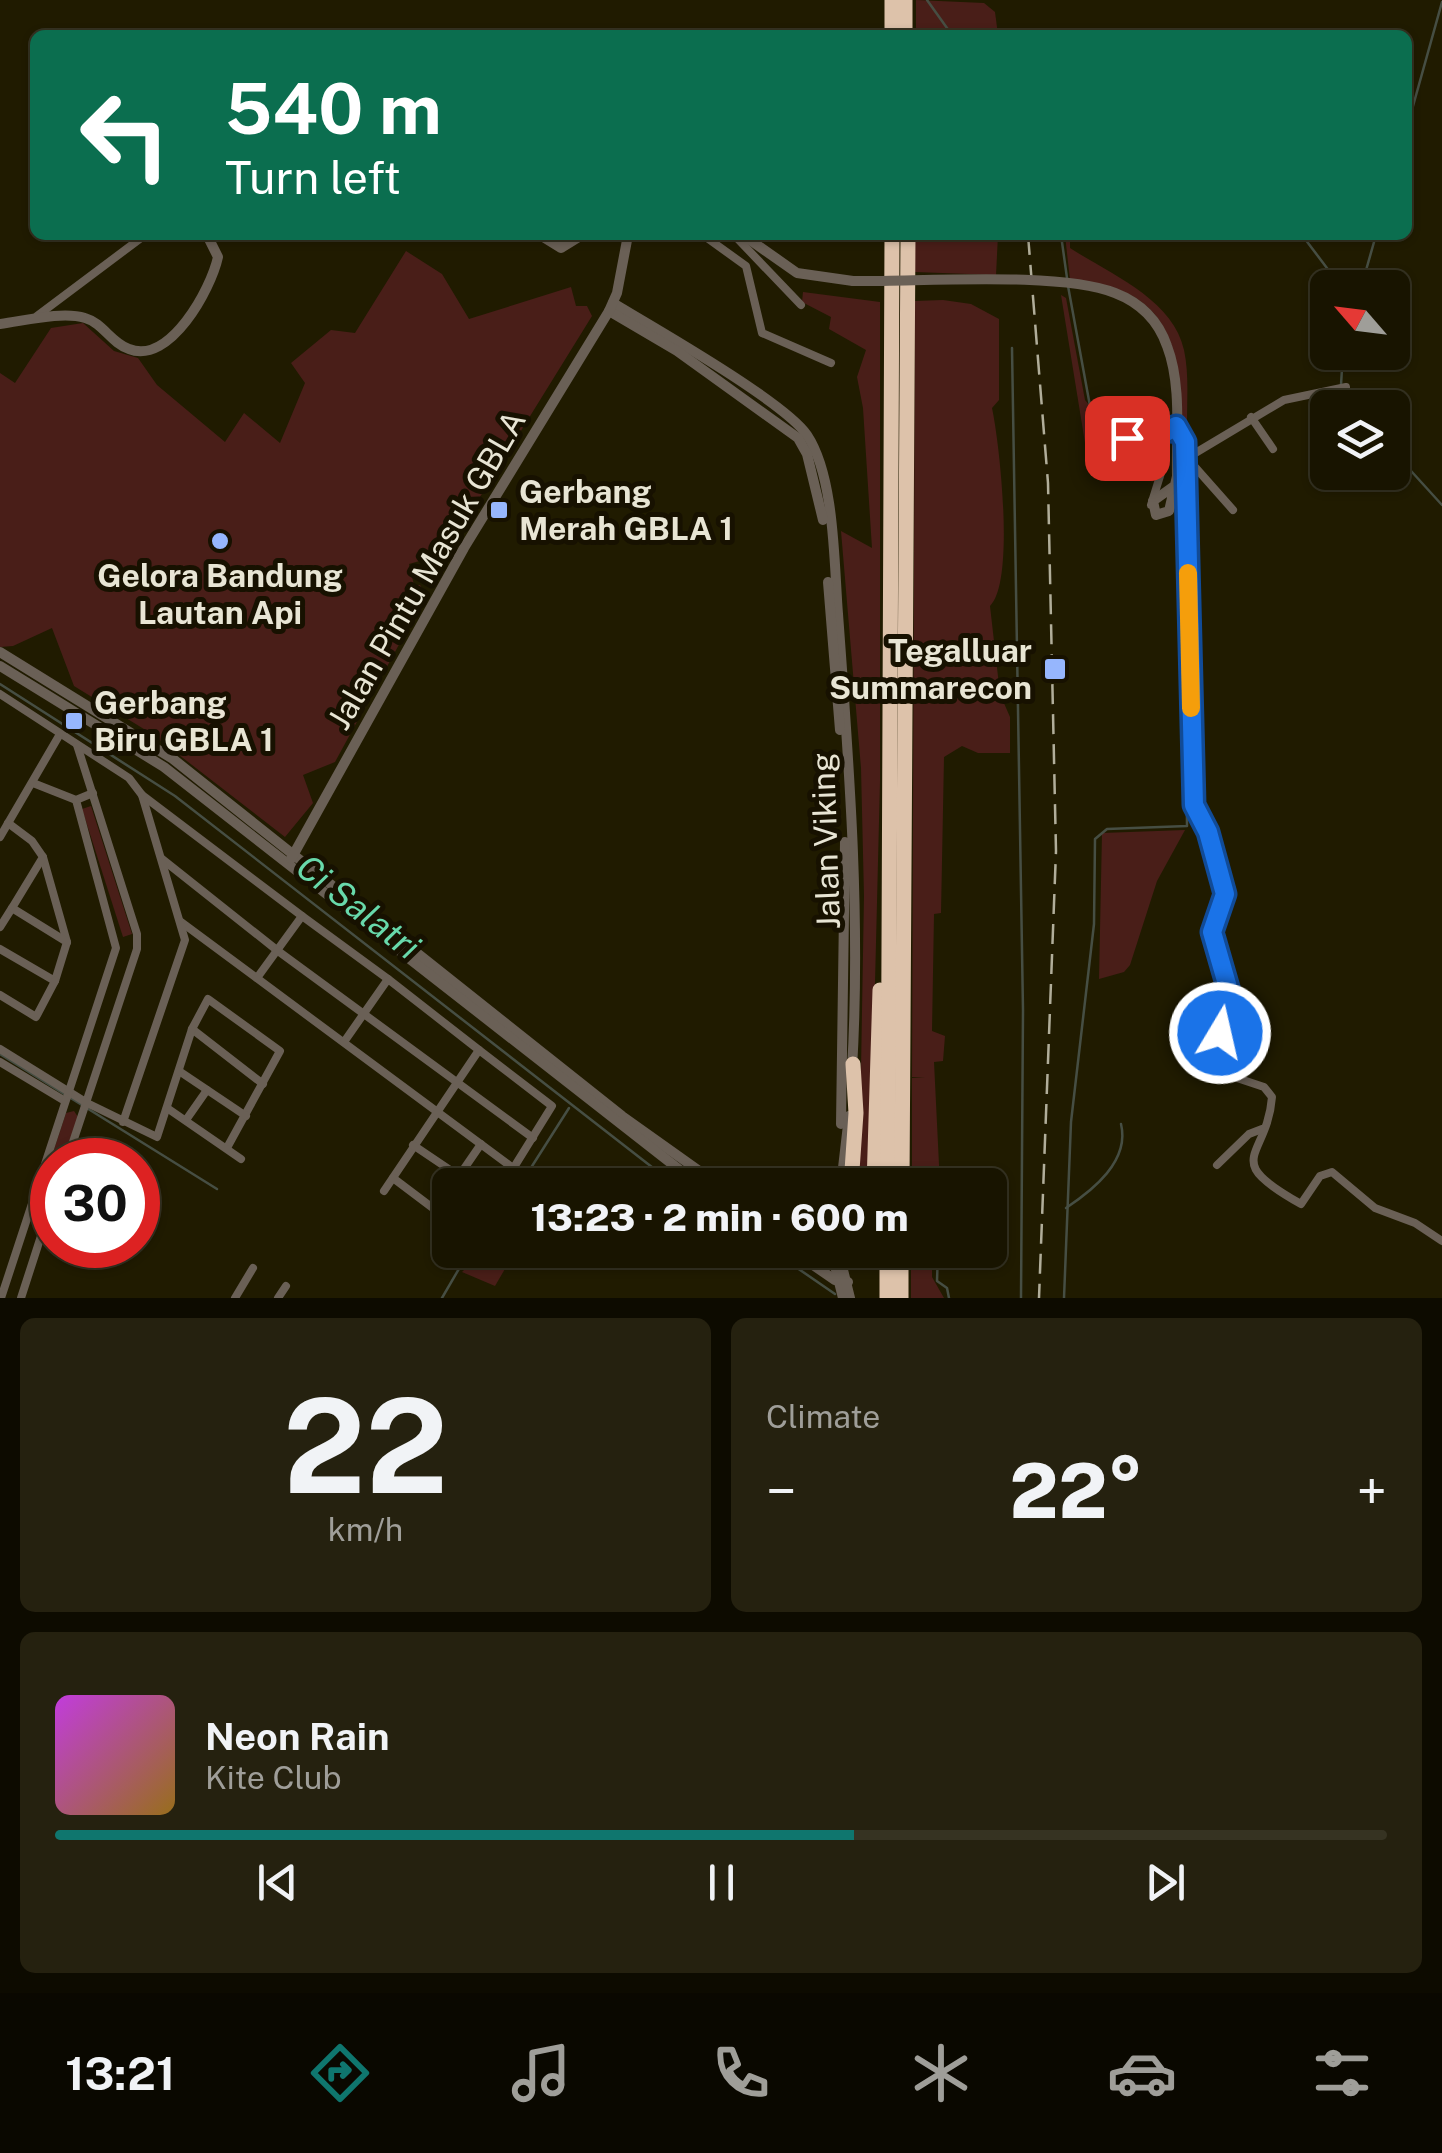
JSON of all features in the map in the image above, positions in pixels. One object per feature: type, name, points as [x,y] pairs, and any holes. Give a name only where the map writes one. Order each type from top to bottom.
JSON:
[{"type":"highway","points":[[892,0],[892,30]]},
{"type":"highway","points":[[905,30],[906,0]]},
{"type":"highway","points":[[892,240],[902,1168]]},
{"type":"highway","points":[[889,1168],[898,922],[908,240]]},
{"type":"highway","points":[[874,1168],[876,1064],[898,922]]},
{"type":"highway","points":[[852,1168],[856,1113],[853,1064]]},
{"type":"highway","points":[[887,1268],[887,1298]]},
{"type":"highway","points":[[901,1268],[901,1298]]},
{"type":"street","points":[[31,321],[138,240]]},
{"type":"street","points":[[0,324],[80,316],[138,352],[167,340],[196,309],[216,269],[218,252],[210,240]]},
{"type":"street","points":[[548,240],[562,248],[574,240]]},
{"type":"street","name":"Jalan Pintu Masuk GBLA","points":[[292,859],[464,548],[611,307],[627,240]]},
{"type":"street","points":[[710,240],[746,266],[762,334],[831,363]]},
{"type":"street","points":[[739,240],[801,305]]},
{"type":"street","points":[[749,240],[797,273],[854,281],[1072,283],[1106,290],[1135,303],[1150,314],[1169,350],[1177,480],[1170,507],[1155,498]]},
{"type":"street","name":"Jalan Viking","points":[[611,307],[781,410],[812,443],[829,514],[848,744],[854,900],[853,1064],[840,1168]]},
{"type":"street","name":"Jalan Viking","points":[[611,307],[784,425],[798,438],[812,472],[824,536],[845,819],[846,1035],[839,1168]]},
{"type":"street","points":[[1187,458],[1284,400],[1341,389]]},
{"type":"street","points":[[1093,408],[1121,438],[1166,432],[1171,427],[1182,430],[1187,458],[1194,805],[1208,832],[1225,894],[1212,932],[1229,991],[1216,1052],[1230,1078],[1257,1084],[1269,1092],[1273,1101],[1254,1163],[1263,1183],[1301,1204],[1320,1176],[1332,1172],[1374,1208],[1414,1223],[1442,1241]]},
{"type":"street","points":[[1251,417],[1273,449]]},
{"type":"street","points":[[1155,498],[1166,432]]},
{"type":"street","points":[[1187,458],[1232,510]]},
{"type":"street","points":[[1155,498],[1177,480]]},
{"type":"street","points":[[0,652],[154,745],[678,1168]]},
{"type":"street","points":[[0,666],[147,754],[292,859],[622,1116],[695,1168]]},
{"type":"street","points":[[0,694],[129,778],[142,794],[552,1106],[513,1168],[181,922]]},
{"type":"street","points":[[0,836],[60,734]]},
{"type":"street","points":[[74,1138],[137,949],[136,934],[77,745]]},
{"type":"street","points":[[33,783],[76,800],[93,793]]},
{"type":"street","points":[[142,794],[175,899],[184,945]]},
{"type":"street","points":[[54,1138],[116,944],[76,800]]},
{"type":"street","points":[[0,995],[36,1017],[55,981],[67,942],[43,857],[32,841],[8,824]]},
{"type":"street","points":[[0,927],[43,857]]},
{"type":"street","points":[[162,859],[278,951],[533,1138]]},
{"type":"street","points":[[175,899],[190,882]]},
{"type":"street","points":[[12,908],[67,942]]},
{"type":"street","points":[[257,978],[302,916]]},
{"type":"street","points":[[123,1122],[184,945],[196,932]]},
{"type":"street","points":[[0,949],[55,981]]},
{"type":"street","points":[[344,1042],[388,979]]},
{"type":"street","points":[[62,1112],[84,1110],[157,1137],[192,1029],[208,999],[278,1045],[280,1051],[228,1146]]},
{"type":"street","points":[[192,1029],[263,1084]]},
{"type":"street","points":[[0,1050],[84,1110]]},
{"type":"street","points":[[384,1191],[479,1050]]},
{"type":"street","points":[[0,1062],[67,1097]]},
{"type":"street","points":[[179,1071],[246,1116]]},
{"type":"street","points":[[186,1120],[207,1090]]},
{"type":"street","points":[[168,1108],[241,1158]]},
{"type":"street","points":[[1218,1165],[1249,1134],[1262,1129]]},
{"type":"street","points":[[414,1145],[459,1176],[481,1144]]},
{"type":"street","points":[[393,1178],[432,1207]]},
{"type":"street","points":[[1,1298],[30,1213]]},
{"type":"street","points":[[22,1298],[31,1268]]},
{"type":"street","points":[[235,1298],[252,1268]]},
{"type":"street","points":[[821,1268],[844,1282]]},
{"type":"street","points":[[840,1268],[846,1298]]},
{"type":"street","points":[[278,1298],[286,1286]]},
{"type":"shaded area","points":[[916,0],[984,3],[995,12],[997,30],[916,30]]},
{"type":"shaded area","points":[[915,240],[998,240],[996,275],[915,272]]},
{"type":"shaded area","points":[[1066,240],[1070,240],[1070,248],[1121,278],[1167,316],[1184,350],[1187,421],[1182,422],[1170,342],[1147,306],[1102,285],[1070,280]]},
{"type":"shaded area","name":"Gelora Bandung Lautan Api","points":[[406,251],[442,274],[469,319],[571,287],[576,306],[587,306],[592,316],[457,534],[445,529],[430,558],[409,564],[414,585],[420,585],[426,595],[335,762],[303,775],[313,803],[285,837],[152,734],[74,686],[52,628],[13,646],[0,647],[0,373],[15,383],[51,328],[83,323],[114,351],[138,358],[157,385],[225,442],[244,413],[280,443],[305,383],[291,363],[331,330],[355,333]]},
{"type":"shaded area","points":[[803,292],[880,302],[880,781],[870,1168],[859,1168],[864,896],[861,768],[841,531],[872,548],[863,408],[857,377],[866,350],[829,329],[831,317],[802,302]]},
{"type":"shaded area","points":[[1061,295],[1066,298],[1085,400],[1119,440],[1085,443]]},
{"type":"shaded area","points":[[915,301],[971,304],[999,319],[999,400],[992,408],[999,451],[1004,543],[998,592],[990,606],[1000,694],[1010,717],[1010,753],[978,753],[962,746],[944,757],[941,913],[934,914],[932,1031],[945,1036],[943,1061],[934,1062],[939,1168],[912,1168],[912,1078],[925,1078],[912,1077]]},
{"type":"shaded area","points":[[91,806],[132,934],[123,937],[82,809]]},
{"type":"shaded area","points":[[1185,830],[1157,881],[1130,965],[1124,972],[1099,979],[1102,833]]},
{"type":"shaded area","points":[[74,1111],[78,1117],[71,1138],[58,1138],[66,1113]]},
{"type":"shaded area","points":[[466,1268],[506,1268],[495,1286],[462,1272]]},
{"type":"shaded area","points":[[911,1268],[932,1268],[932,1277],[944,1298],[911,1298]]},
{"type":"waterway","points":[[927,0],[948,30]]},
{"type":"waterway","points":[[1412,110],[1442,2]]},
{"type":"waterway","points":[[1062,240],[1067,278]]},
{"type":"waterway","points":[[1306,240],[1328,270]]},
{"type":"waterway","points":[[1366,270],[1375,240]]},
{"type":"waterway","points":[[1068,286],[1090,406]]},
{"type":"waterway","points":[[1012,348],[1023,1010],[1021,1298]]},
{"type":"waterway","points":[[1341,385],[1342,370]]},
{"type":"waterway","points":[[1152,480],[1157,437]]},
{"type":"waterway","points":[[1410,470],[1442,505]]},
{"type":"waterway","points":[[1178,504],[1184,515]]},
{"type":"waterway","points":[[1064,1298],[1071,1122],[1094,924],[1095,839],[1107,829],[1187,826],[1185,548]]},
{"type":"waterway","name":"Ci Salatri","points":[[0,684],[175,796],[653,1168]]},
{"type":"waterway","points":[[0,1054],[217,1189]]},
{"type":"waterway","points":[[531,1168],[569,1108]]},
{"type":"waterway","points":[[1066,1208],[1098,1183],[1115,1162],[1120,1150],[1121,1124]]},
{"type":"waterway","points":[[442,1298],[459,1268]]},
{"type":"waterway","name":"Ci Salatri","points":[[797,1268],[835,1294]]},
{"type":"waterway","points":[[937,1268],[937,1281],[947,1288],[949,1298]]},
{"type":"railway","points":[[1028,240],[1048,483],[1056,851],[1039,1298]]},
{"type":"slow traffic","points":[[1188,573],[1191,708]]},
{"type":"place","name":"Gerbang Merah GBLA 1","points":[[499,510]]},
{"type":"place","name":"Gelora Bandung Lautan Api","points":[[220,541]]},
{"type":"place","name":"Tegalluar Summarecon","points":[[1055,669]]},
{"type":"place","name":"Gerbang Biru GBLA 1","points":[[74,721]]},
{"type":"route","points":[[1127,438],[1166,432],[1176,426],[1182,430],[1185,442],[1194,805],[1195,814],[1208,832],[1225,894],[1212,932],[1229,991],[1220,1033]]}]
